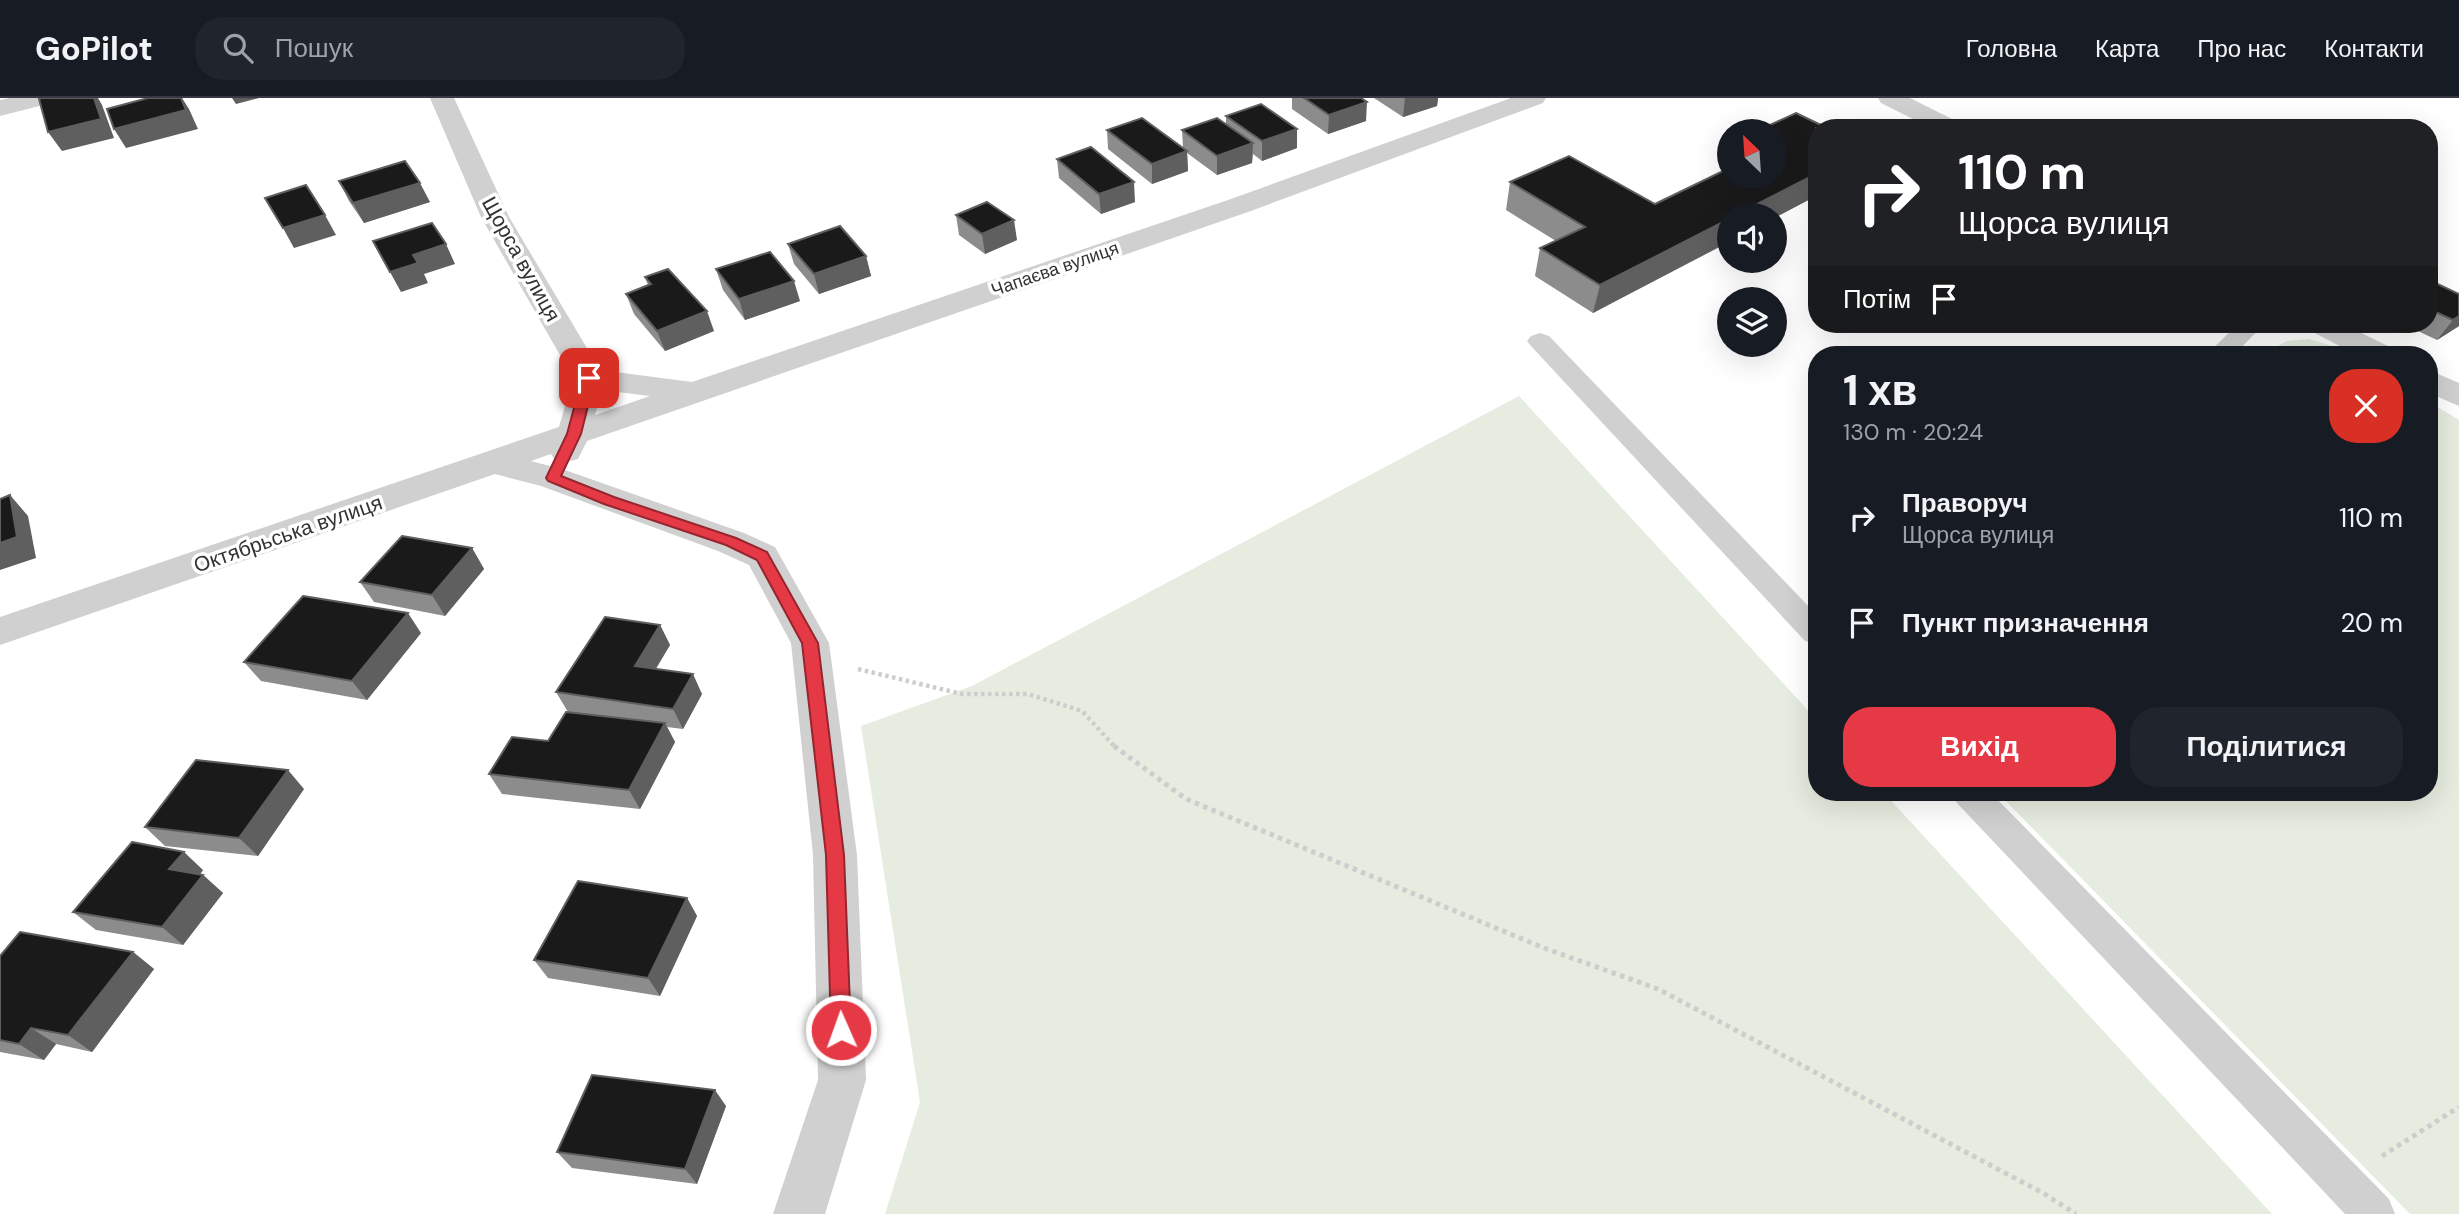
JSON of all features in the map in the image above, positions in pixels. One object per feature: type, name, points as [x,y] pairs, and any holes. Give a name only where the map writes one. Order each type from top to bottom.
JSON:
[{"type":"street","points":[[0,108],[42,98]]},
{"type":"street","name":"Щорса вулиця","points":[[442,98],[495,217],[589,378]]},
{"type":"street","name":"Чапаєва вулиця","points":[[574,434],[1238,206],[1534,98]]},
{"type":"street","points":[[1890,98],[1933,119]]},
{"type":"street","points":[[2338,333],[2363,346]]},
{"type":"street","points":[[2438,370],[2459,364]]},
{"type":"street","points":[[553,478],[574,434],[589,378],[695,392]]},
{"type":"street","points":[[2438,385],[2459,396]]},
{"type":"street","name":"Октябрьська вулиця","points":[[0,631],[497,463],[574,434]]},
{"type":"street","points":[[497,463],[553,478],[731,541],[762,556],[810,643],[835,855],[842,1080],[799,1214]]},
{"type":"lane","points":[[2229,346],[2242,333]]},
{"type":"lane","points":[[1540,341],[1808,625]]},
{"type":"lane","points":[[1977,801],[2374,1214]]},
{"type":"path","points":[[810,643],[860,670],[961,694],[1028,694],[1082,711],[1113,746],[1186,799],[1545,948],[1658,989],[2043,1193],[2076,1214]]},
{"type":"shaded area","points":[[2309,339],[2332,346],[2278,346],[2287,341]]},
{"type":"shaded area","points":[[1519,396],[1808,710],[1808,801],[1891,801],[2272,1214],[885,1214],[920,1102],[861,726],[972,686]]},
{"type":"shaded area","points":[[2438,407],[2459,420],[2459,1214],[2410,1214],[2006,801],[2438,801]]},
{"type":"building","points":[[94,98],[101,119],[48,132],[39,99]]},
{"type":"building","points":[[148,98],[181,98],[186,110],[114,129],[107,109]]},
{"type":"building","points":[[1304,98],[1361,98],[1367,102],[1329,115]]},
{"type":"building","points":[[1261,104],[1297,129],[1262,141],[1226,116]]},
{"type":"building","points":[[1796,113],[1808,119],[1808,178],[1787,189],[1787,119],[1783,119]]},
{"type":"building","points":[[1142,118],[1187,151],[1152,164],[1107,130]]},
{"type":"building","points":[[1217,118],[1253,143],[1217,156],[1182,130]]},
{"type":"building","points":[[1091,147],[1134,182],[1099,194],[1057,159]]},
{"type":"building","points":[[1569,156],[1655,204],[1717,174],[1717,189],[1787,189],[1759,203],[1717,203],[1717,225],[1600,285],[1540,248],[1585,227],[1510,182]]},
{"type":"building","points":[[405,161],[420,183],[353,203],[339,181]]},
{"type":"building","points":[[306,185],[325,215],[283,228],[265,198]]},
{"type":"building","points":[[987,202],[1014,220],[982,234],[956,215]]},
{"type":"building","points":[[432,223],[446,244],[413,255],[418,263],[390,272],[373,241]]},
{"type":"building","points":[[840,226],[866,256],[814,274],[788,244]]},
{"type":"building","points":[[770,252],[794,281],[739,299],[716,269]]},
{"type":"building","points":[[668,269],[707,311],[657,331],[626,294],[651,284],[645,277]]},
{"type":"building","points":[[2438,284],[2459,294],[2459,316],[2453,320],[2438,313]]},
{"type":"building","points":[[10,495],[17,537],[0,543],[0,499]]},
{"type":"building","points":[[402,536],[472,548],[432,595],[360,582]]},
{"type":"building","points":[[303,596],[408,613],[352,681],[244,662]]},
{"type":"building","points":[[605,617],[660,625],[635,666],[693,674],[673,709],[556,692]]},
{"type":"building","points":[[566,712],[665,723],[629,790],[489,774],[512,737],[548,741]]},
{"type":"building","points":[[196,760],[288,770],[239,838],[145,827]]},
{"type":"building","points":[[132,842],[184,852],[169,869],[203,875],[162,927],[73,912]]},
{"type":"building","points":[[578,881],[687,898],[648,978],[534,960]]},
{"type":"building","points":[[20,932],[133,952],[68,1035],[31,1028],[19,1044],[0,1040],[0,956]]},
{"type":"building","points":[[592,1075],[715,1090],[685,1169],[557,1152]]},
{"type":"route","points":[[589,378],[574,434],[553,478],[731,541],[762,556],[810,643],[835,855],[841,1030]]}]
